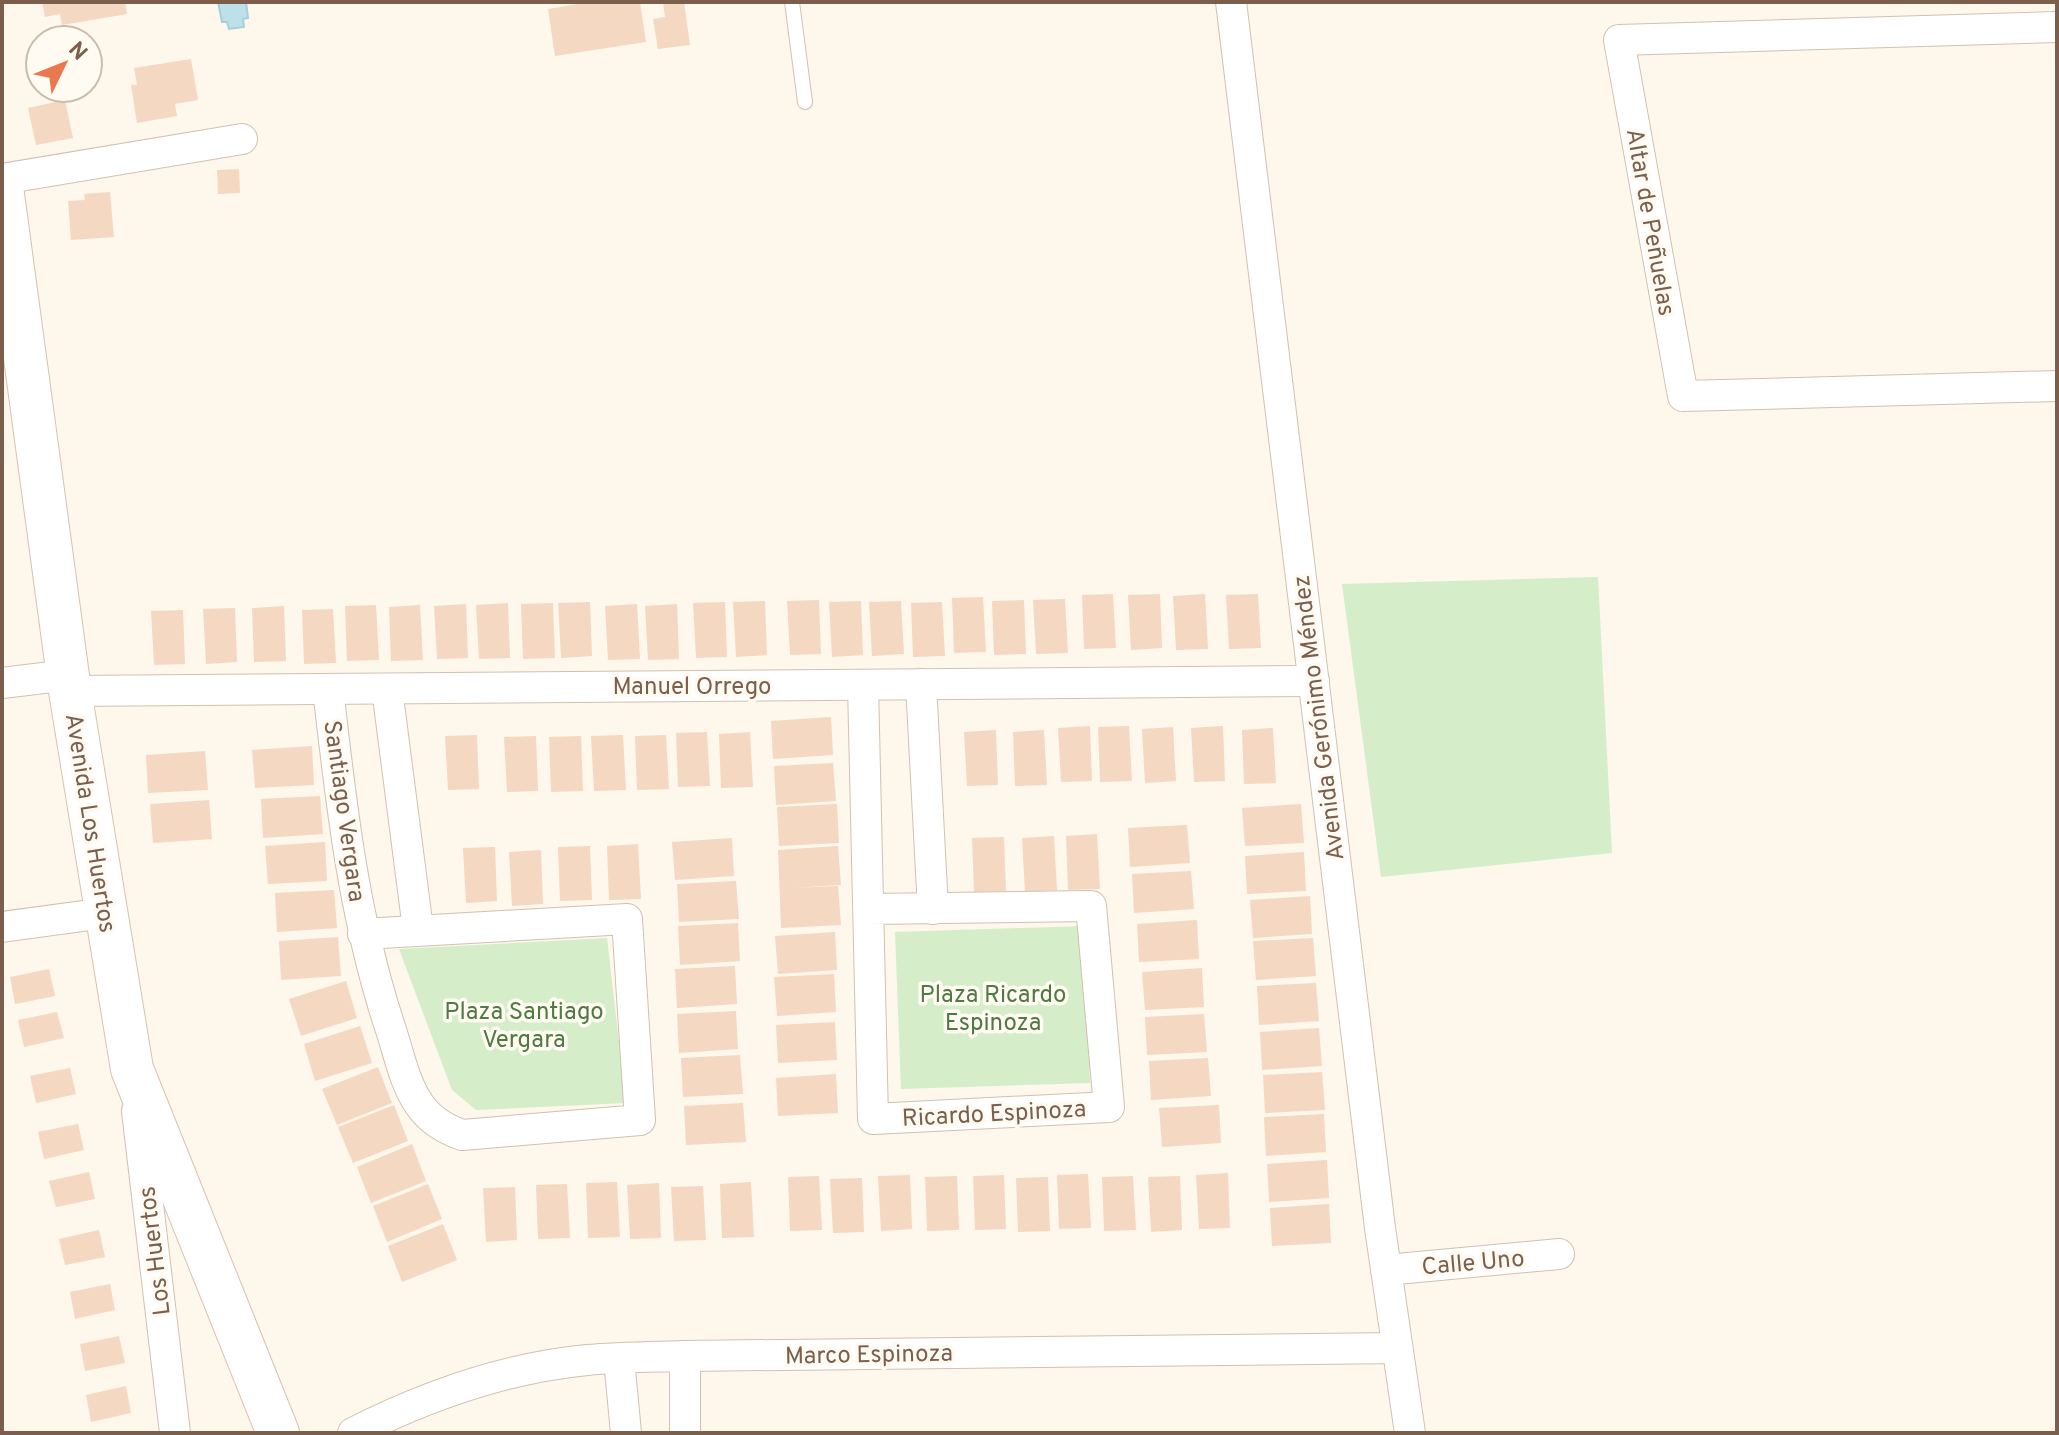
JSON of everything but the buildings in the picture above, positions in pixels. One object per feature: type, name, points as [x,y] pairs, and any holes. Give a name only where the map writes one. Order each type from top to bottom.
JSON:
[{"type":"street","name":"Avenida Gerónimo Méndez","points":[[1231,2],[1386,1270],[1410,1433]]},
{"type":"street","name":"Altar de Peñuelas","points":[[2051,19],[1983,16],[1619,40],[1683,396],[2057,386]]},
{"type":"street","points":[[2,179],[242,139]]},
{"type":"street","name":"Avenida Los Huertos","points":[[2,187],[69,683],[132,1069],[278,1433]]},
{"type":"street","name":"Manuel Orrego","points":[[2,683],[387,689],[1314,681]]},
{"type":"street","points":[[921,684],[933,909]]},
{"type":"street","name":"Ricardo Espinoza","points":[[863,685],[873,1119],[1109,1107],[1091,906],[870,909]]},
{"type":"street","name":"Santiago Vergara","points":[[328,689],[345,829],[363,934],[410,1089],[420,1106],[448,1130],[462,1135],[640,1120],[627,919],[363,934]]},
{"type":"street","points":[[387,689],[418,929]]},
{"type":"street","points":[[2,927],[105,913]]},
{"type":"street","name":"Los Huertos","points":[[132,1069],[175,1433]]},
{"type":"street","name":"Calle Uno","points":[[1386,1270],[1559,1254]]},
{"type":"street","name":"Marco Espinoza","points":[[353,1433],[429,1398],[477,1383],[532,1369],[588,1360],[685,1356],[1397,1348]]},
{"type":"street","points":[[685,1356],[685,1433]]},
{"type":"street","points":[[619,1359],[626,1433]]},
{"type":"lane","points":[[792,2],[805,102]]},
{"type":"green space","points":[[1598,577],[1612,853],[1381,877],[1342,584]]},
{"type":"green space","name":"Plaza Ricardo Espinoza","points":[[1084,926],[1090,1083],[901,1089],[895,932]]},
{"type":"green space","name":"Plaza Santiago Vergara","points":[[607,938],[626,1103],[476,1110],[452,1090],[399,949]]},
{"type":"water","points":[[218,2],[246,2],[248,18],[243,19],[244,27],[229,29],[227,22],[222,22]]}]
